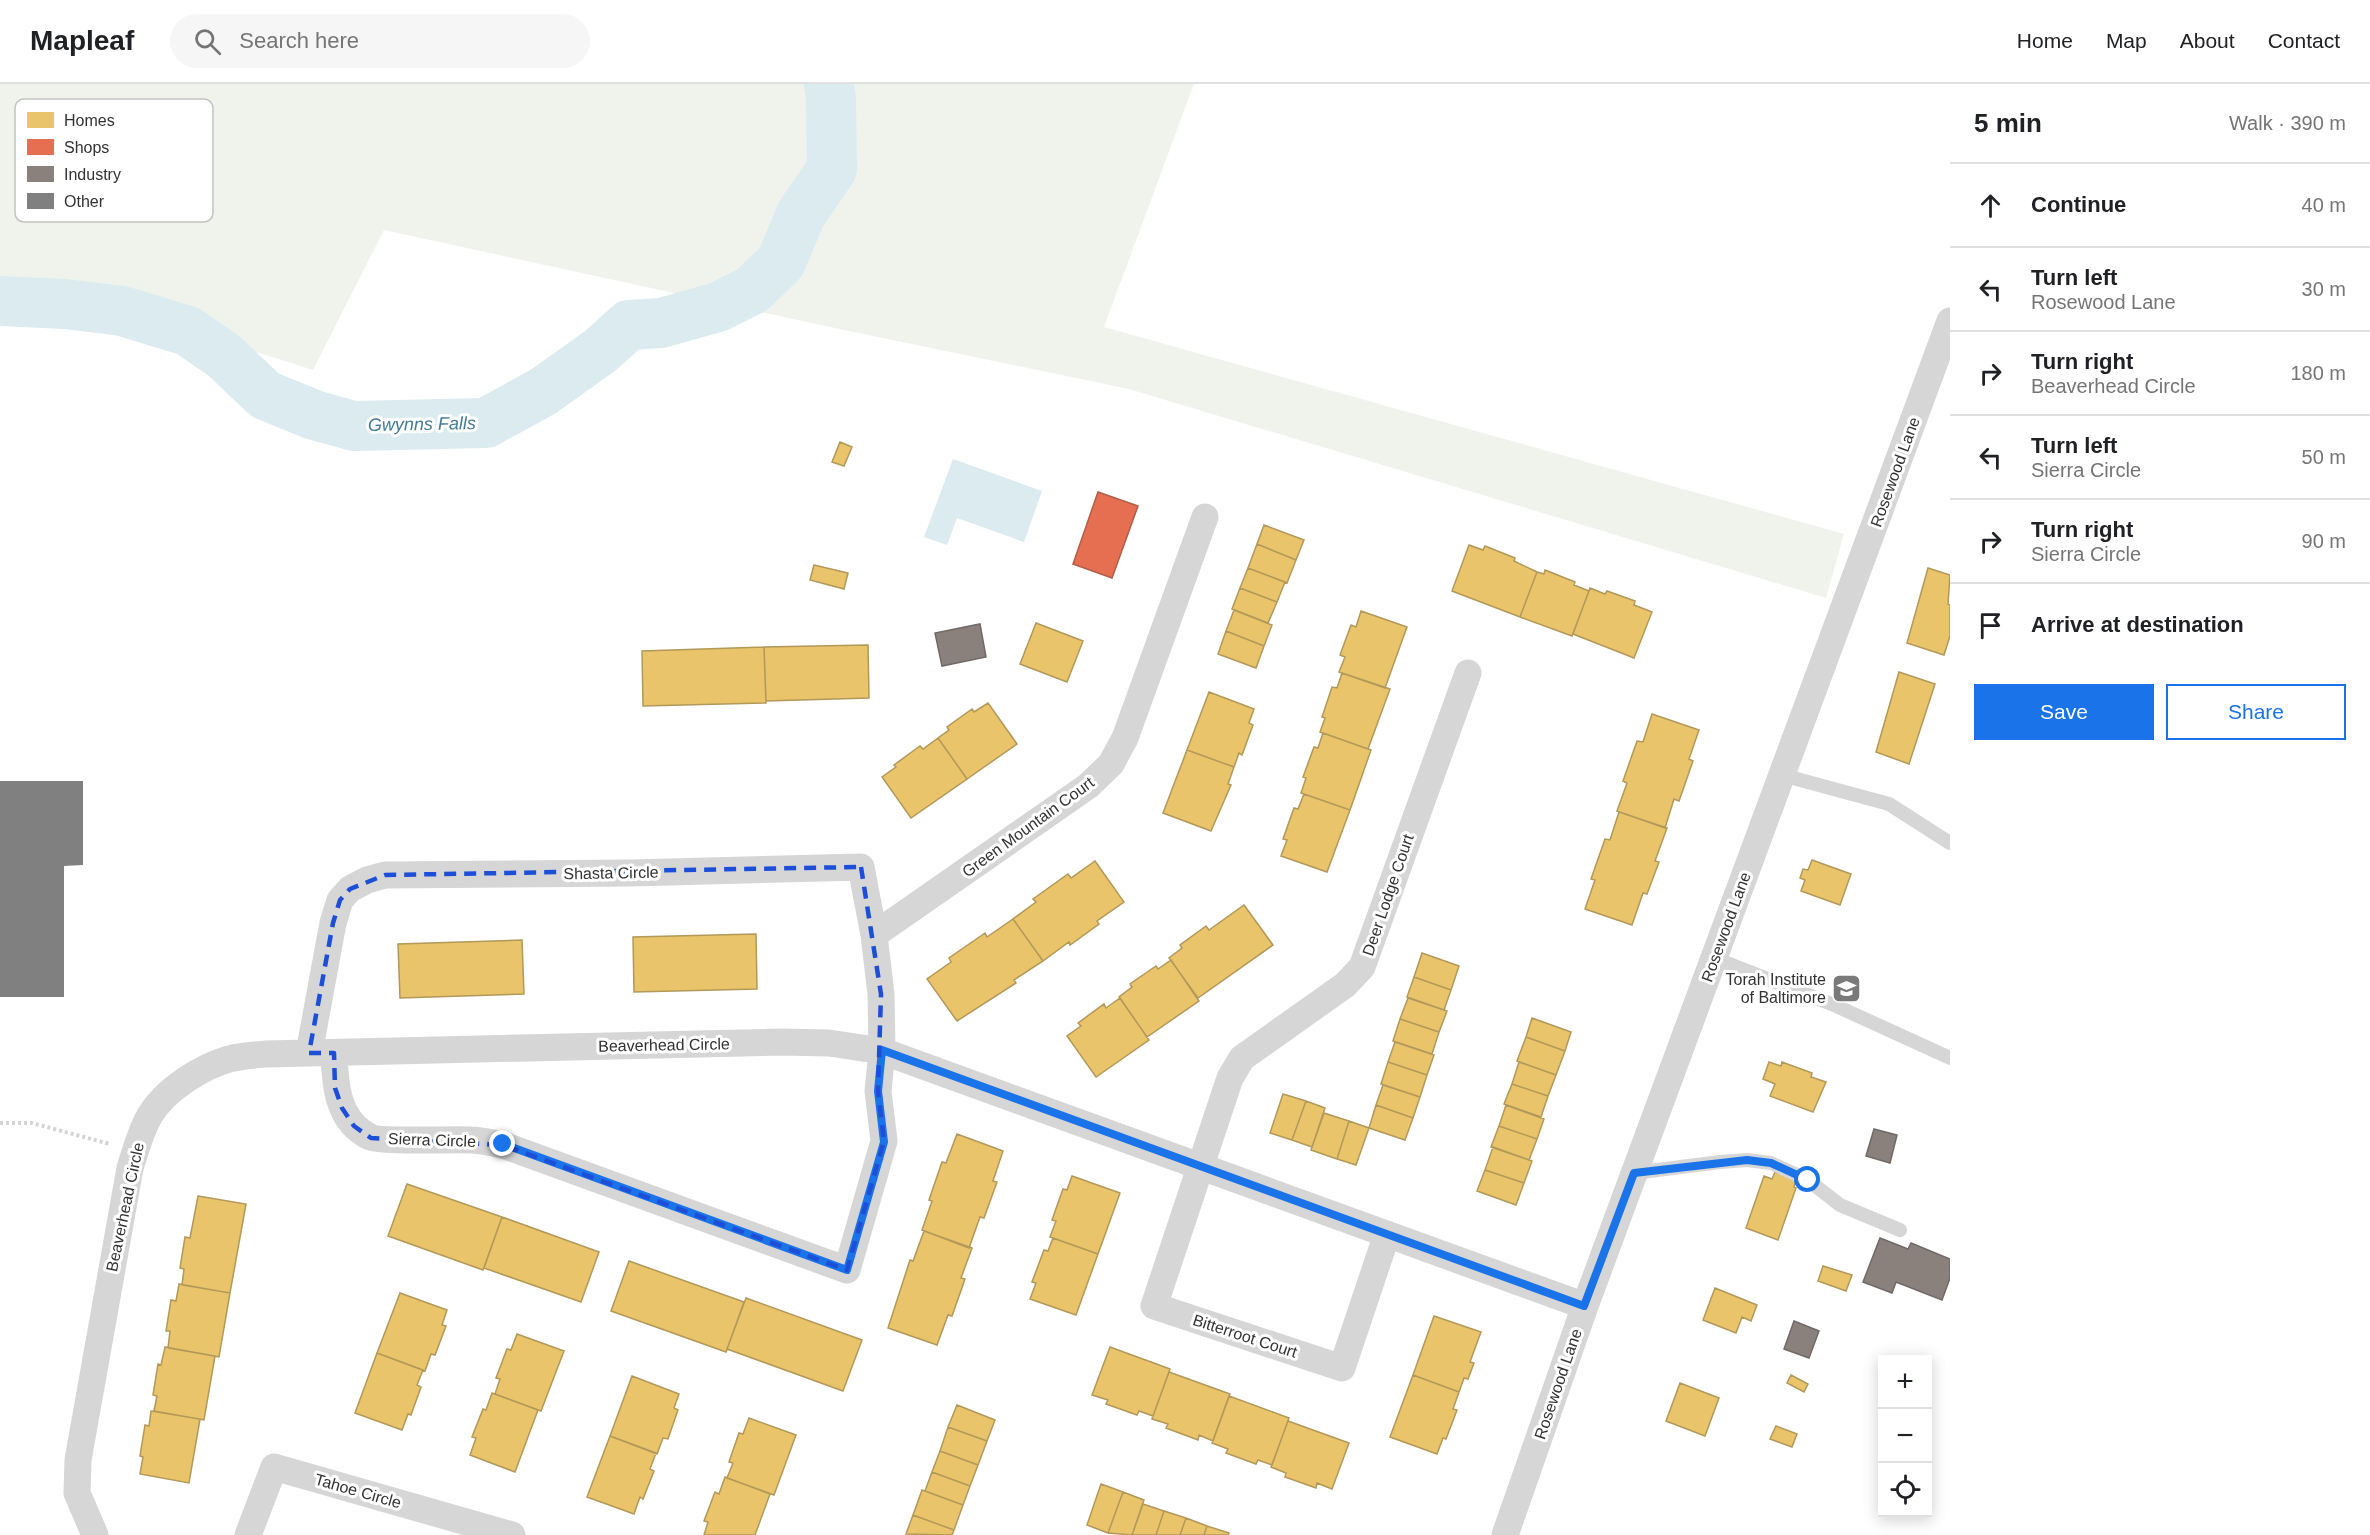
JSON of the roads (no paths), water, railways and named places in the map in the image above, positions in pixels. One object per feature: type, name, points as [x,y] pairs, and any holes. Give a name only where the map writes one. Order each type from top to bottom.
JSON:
[{"type":"street","name":"Rosewood Lane","points":[[1505,1535],[1584,1306],[1950,321]]},
{"type":"street","name":"Green Mountain Court","points":[[873,935],[1088,786],[1111,764],[1125,738],[1205,517]]},
{"type":"street","name":"Deer Lodge Court","points":[[1202,1167],[1230,1078],[1242,1058],[1345,985],[1362,967],[1468,673]]},
{"type":"street","name":"Shasta Circle","points":[[321,1053],[333,923],[340,900],[350,889],[367,880],[386,875],[631,873],[861,867],[881,994],[882,1050]]},
{"type":"street","name":"Beaverhead Circle","points":[[95,1535],[77,1492],[78,1460],[135,1151],[151,1113],[173,1091],[197,1071],[229,1059],[266,1054],[782,1042],[829,1043],[882,1050],[1584,1306]]},
{"type":"street","name":"Sierra Circle","points":[[321,1053],[342,1108],[354,1126],[371,1138],[475,1140],[503,1144],[847,1270],[884,1142],[878,1091],[882,1050]]},
{"type":"street","name":"Bitterroot Court","points":[[1202,1167],[1154,1306],[1342,1368],[1387,1234]]},
{"type":"street","name":"Tahoe Circle","points":[[248,1535],[274,1467],[512,1535]]},
{"type":"lane","points":[[1782,775],[1890,804],[1950,843]]},
{"type":"lane","points":[[1714,958],[1834,1005],[1950,1058]]},
{"type":"lane","points":[[1634,1173],[1747,1160],[1771,1163],[1808,1180],[1840,1205],[1900,1230]]},
{"type":"waterway","name":"Gwynns Falls","points":[[0,301],[65,304],[122,311],[188,331],[224,356],[265,395],[314,415],[354,426],[486,423],[544,391],[600,351],[629,325],[661,323],[718,307],[752,290],[781,262],[801,214],[832,169],[829,84]]},
{"type":"place","name":"Torah Institute of Baltimore","points":[[1847,988]]}]
